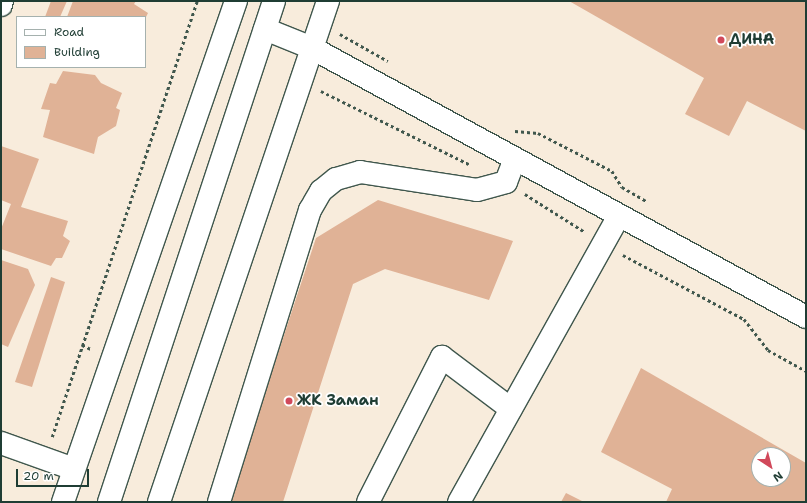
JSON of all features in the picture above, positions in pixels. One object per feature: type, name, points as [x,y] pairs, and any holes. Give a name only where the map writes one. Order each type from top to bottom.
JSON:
[{"type":"street","points":[[1,5],[2,1]]},
{"type":"street","points":[[63,502],[236,1]]},
{"type":"street","points":[[109,502],[274,1]]},
{"type":"street","points":[[159,502],[328,1]]},
{"type":"street","points":[[265,29],[312,48],[806,317]]},
{"type":"street","points":[[219,502],[310,210],[321,191],[336,179],[360,172],[477,190],[506,182],[515,159]]},
{"type":"street","points":[[460,502],[605,244],[619,216]]},
{"type":"street","points":[[368,502],[442,358],[511,409]]},
{"type":"street","points":[[1,443],[46,456],[74,469]]},
{"type":"path","points":[[46,456],[197,1]]},
{"type":"path","points":[[321,23],[390,61]]},
{"type":"path","points":[[301,81],[506,182],[605,244],[744,319],[768,350],[806,371]]},
{"type":"path","points":[[508,127],[538,133],[612,171],[622,187],[649,203]]},
{"type":"building","points":[[51,1],[67,1],[60,16],[45,16]]},
{"type":"building","points":[[73,1],[136,1],[134,4],[148,13],[146,17],[67,16]]},
{"type":"building","name":"ДИНА","points":[[569,1],[806,1],[806,131],[747,101],[729,136],[685,114],[704,78]]},
{"type":"building","points":[[63,71],[95,75],[101,83],[122,93],[116,108],[120,110],[116,126],[98,137],[94,154],[43,137],[50,110],[41,109],[50,83],[56,84]]},
{"type":"building","points":[[1,146],[39,159],[21,207],[68,221],[63,236],[70,241],[62,258],[56,258],[51,266],[1,249],[1,229],[11,204],[1,200]]},
{"type":"building","name":"ЖК Заман","points":[[378,200],[513,241],[489,300],[385,269],[353,284],[283,502],[229,502],[316,238]]},
{"type":"building","points":[[1,260],[28,269],[35,285],[8,347],[1,344]]},
{"type":"building","points":[[51,277],[65,282],[32,387],[15,382]]},
{"type":"building","points":[[641,368],[778,447],[751,447],[751,487],[791,487],[791,454],[806,463],[806,502],[666,502],[672,489],[601,452]]},
{"type":"building","points":[[566,493],[584,502],[561,502]]},
{"type":"place","name":"ДИНА","points":[[721,40]]},
{"type":"place","name":"ЖК Заман","points":[[289,401]]}]
